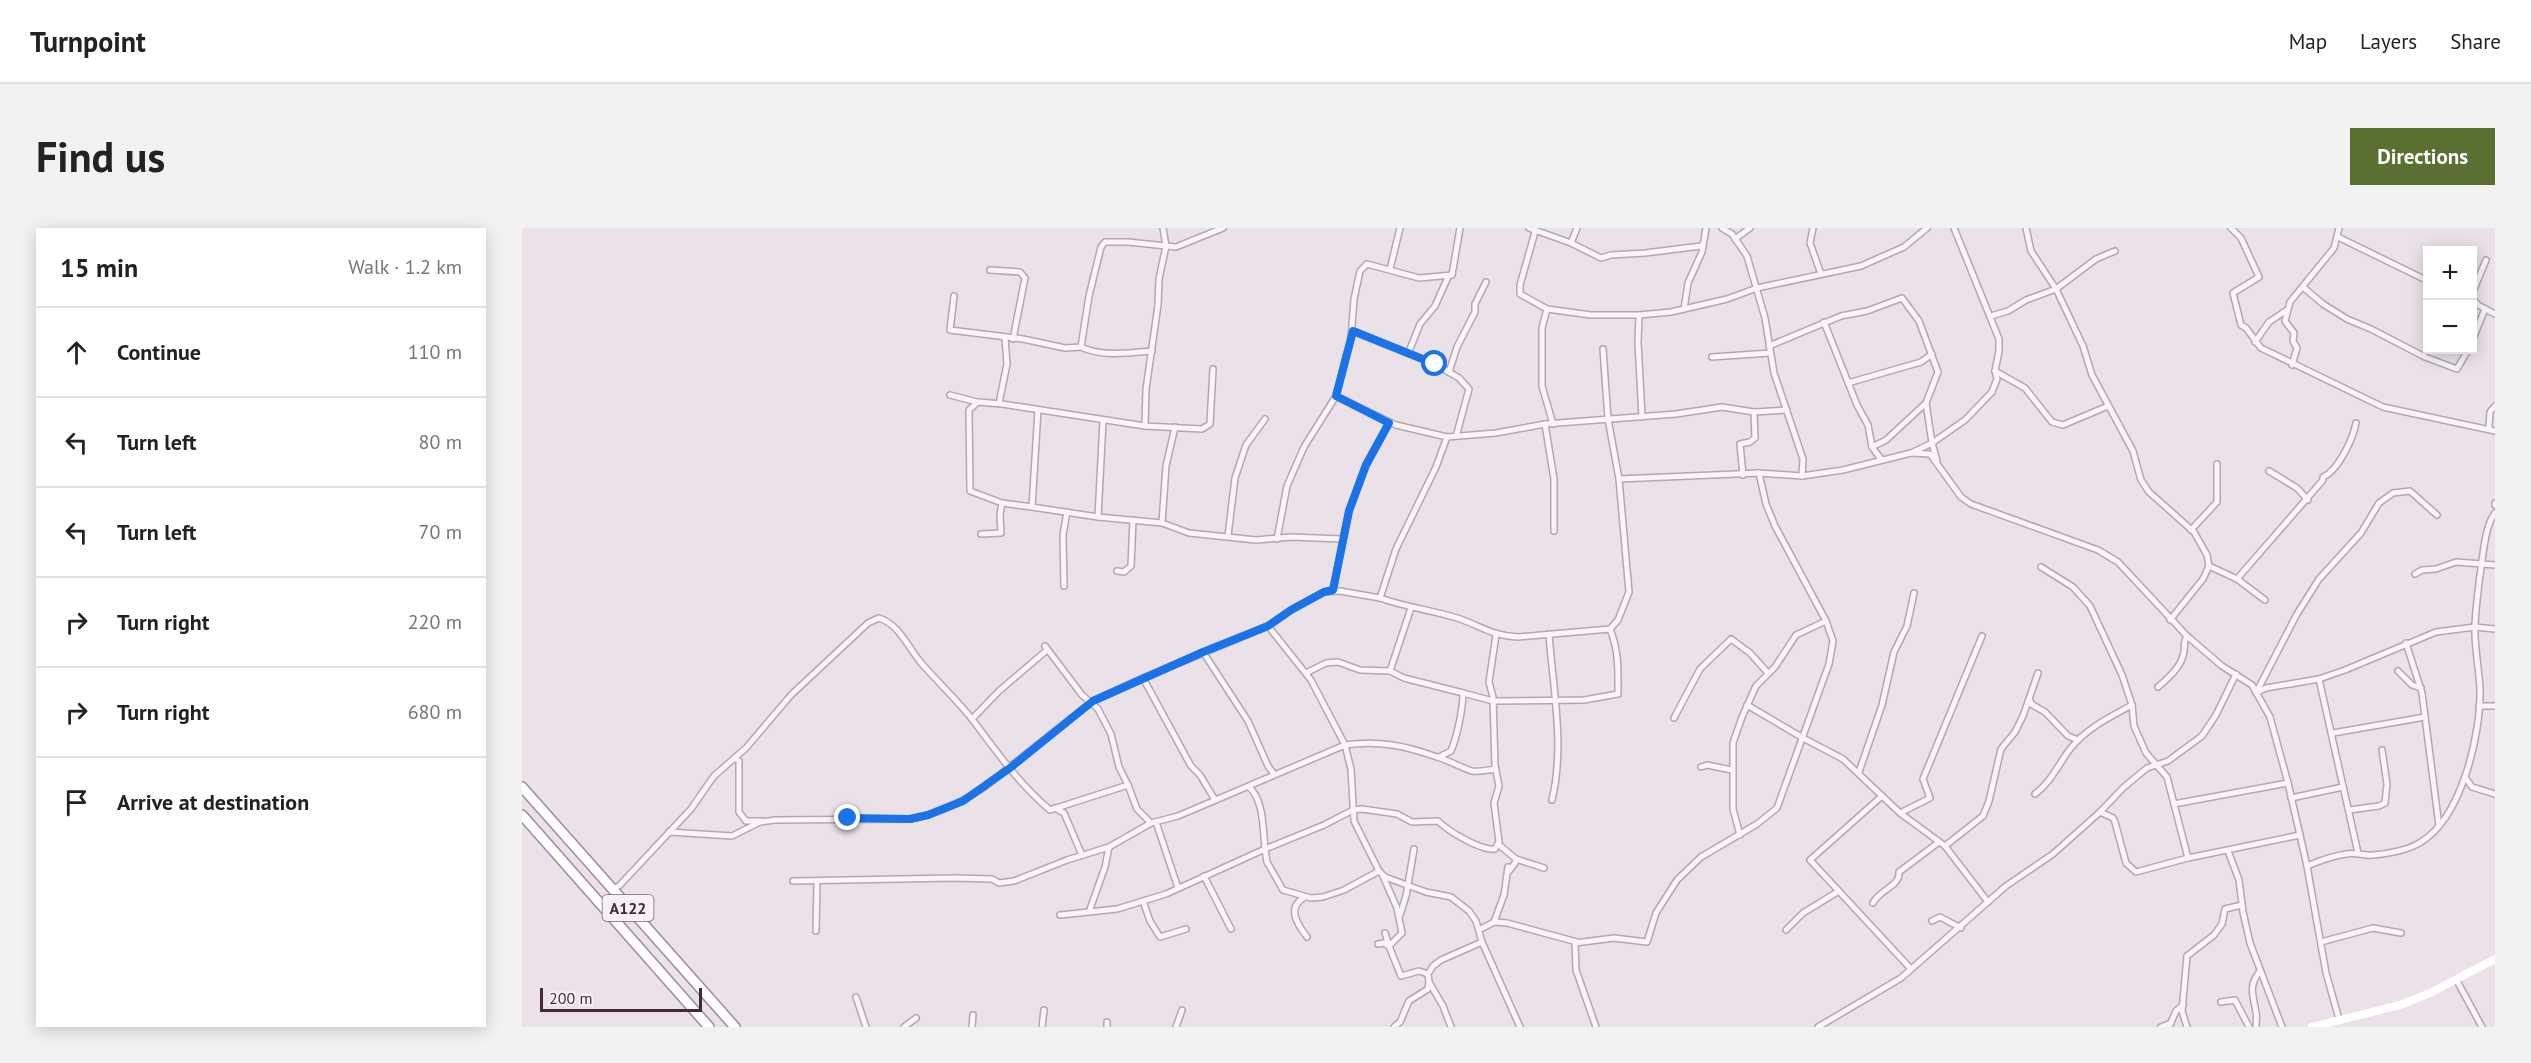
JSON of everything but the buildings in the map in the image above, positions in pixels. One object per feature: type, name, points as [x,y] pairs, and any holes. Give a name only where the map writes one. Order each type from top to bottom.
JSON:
[{"type":"highway","name":"A122","points":[[522,787],[611,890],[735,1027]]},
{"type":"highway","points":[[524,818],[540,807]]},
{"type":"highway","name":"A122","points":[[524,818],[709,1027]]},
{"type":"street","points":[[1145,426],[1146,389],[1158,305],[1159,279],[1166,246],[1163,228]]},
{"type":"street","points":[[1081,347],[1089,297],[1101,247],[1106,242],[1176,247],[1223,228]]},
{"type":"street","points":[[1390,269],[1400,228]]},
{"type":"street","points":[[1410,349],[1420,324],[1436,306],[1440,292],[1448,277],[1452,275],[1460,228]]},
{"type":"street","points":[[1529,228],[1571,243],[1601,258],[1701,246]]},
{"type":"street","points":[[1571,243],[1577,228]]},
{"type":"street","points":[[1684,309],[1688,283],[1702,252],[1701,246],[1706,228]]},
{"type":"street","points":[[1722,228],[1728,230],[1747,256],[1765,318],[1770,350],[1803,459],[1802,476]]},
{"type":"street","points":[[1735,238],[1750,228]]},
{"type":"street","points":[[1813,228],[1810,243],[1821,274]]},
{"type":"street","points":[[1535,232],[1519,292],[1547,309],[1592,315],[1640,315],[1684,309],[1727,299],[1756,288],[1861,266],[1904,247],[1927,228]]},
{"type":"street","points":[[1619,479],[1759,473],[1802,476],[1843,470],[1911,453],[1932,443],[1965,420],[1992,392],[1997,379],[1995,371],[1999,339],[1954,228]]},
{"type":"street","points":[[2026,228],[2031,251],[2056,289],[2083,346],[2092,375],[2133,452],[2140,480],[2149,492],[2191,530],[2207,555],[2209,566],[2204,579],[2170,620]]},
{"type":"street","points":[[2230,228],[2241,238],[2259,277],[2233,293],[2241,325],[2247,328],[2261,348],[2292,365],[2383,407],[2495,431]]},
{"type":"street","points":[[2255,342],[2269,322],[2287,310],[2334,248],[2340,228]]},
{"type":"street","points":[[2338,237],[2423,279]]},
{"type":"street","points":[[1991,315],[2008,311],[2026,300],[2056,289],[2096,259],[2115,251]]},
{"type":"street","points":[[2477,283],[2486,260]]},
{"type":"street","points":[[1277,539],[1287,486],[1304,447],[1336,396],[1353,331],[1354,299],[1360,270],[1367,264],[1419,278],[1448,277]]},
{"type":"street","points":[[990,270],[1020,272],[1025,278],[1013,339]]},
{"type":"street","points":[[1431,278],[1440,292]]},
{"type":"street","points":[[1449,372],[1453,356],[1475,312],[1475,304],[1486,282]]},
{"type":"street","points":[[2303,287],[2323,304],[2347,319],[2372,329],[2425,357],[2457,369],[2466,354]]},
{"type":"street","points":[[954,296],[950,330],[1037,341],[1065,348],[1081,347],[1089,351],[1128,353],[1152,351]]},
{"type":"street","points":[[1712,357],[1770,350],[1824,322],[1902,298],[1920,321],[1938,372],[1926,403],[1886,440],[1872,447]]},
{"type":"street","points":[[2476,300],[2485,309],[2495,314]]},
{"type":"street","points":[[1547,309],[1542,328],[1542,386],[1553,424]]},
{"type":"street","points":[[2477,329],[2485,309]]},
{"type":"street","points":[[2287,310],[2285,321],[2294,333],[2293,341],[2297,348],[2292,365]]},
{"type":"street","points":[[1640,315],[1638,342],[1642,417]]},
{"type":"street","points":[[1824,322],[1848,383],[1868,425],[1872,447],[1881,459]]},
{"type":"street","points":[[1353,331],[1421,358],[1466,383],[1469,389],[1457,433]]},
{"type":"street","points":[[999,404],[1007,364],[1005,338]]},
{"type":"street","points":[[735,758],[739,762],[739,812],[746,821],[921,818],[963,801],[1010,768],[1091,703],[1143,678],[1268,626],[1324,592],[1333,590],[1380,598],[1411,608],[1459,618],[1496,635],[1518,637],[1610,629],[1618,620],[1629,592],[1619,479],[1608,419],[1603,349]]},
{"type":"street","points":[[1848,383],[1921,362],[1932,354]]},
{"type":"street","points":[[950,395],[970,402],[999,404],[1103,421],[1202,429],[1210,424],[1214,369]]},
{"type":"street","points":[[1995,371],[2025,388],[2052,422],[2063,425],[2108,405]]},
{"type":"street","points":[[1336,396],[1389,423],[1447,437],[1496,433],[1545,424],[1676,414],[1722,406],[1754,411],[1787,410]]},
{"type":"street","points":[[978,402],[969,410],[970,491],[1002,503],[1098,517],[1162,523],[1190,533],[1256,540],[1291,537],[1341,539]]},
{"type":"street","points":[[1926,403],[1938,465]]},
{"type":"street","points":[[2488,427],[2490,412],[2495,406]]},
{"type":"street","points":[[1032,507],[1038,410]]},
{"type":"street","points":[[1743,475],[1740,444],[1750,442],[1755,438],[1754,411]]},
{"type":"street","points":[[1228,536],[1235,478],[1246,445],[1265,419]]},
{"type":"street","points":[[1098,517],[1103,421]]},
{"type":"street","points":[[1333,590],[1341,539],[1366,465],[1389,423]]},
{"type":"street","points":[[2237,579],[2270,539],[2308,500],[2323,477],[2328,475],[2348,448],[2356,423]]},
{"type":"street","points":[[1545,424],[1554,479],[1554,531]]},
{"type":"street","points":[[1162,523],[1166,466],[1175,427]]},
{"type":"street","points":[[1380,598],[1396,549],[1436,467],[1447,437]]},
{"type":"street","points":[[1911,453],[1930,454],[1961,497],[1971,504],[2098,549],[2118,562],[2187,636],[2222,666],[2252,685],[2270,717],[2288,783],[2307,866],[2326,973],[2339,1019]]},
{"type":"street","points":[[2191,530],[2217,502],[2217,464]]},
{"type":"street","points":[[2269,471],[2297,488],[2308,500]]},
{"type":"street","points":[[1479,930],[1494,922],[1526,927],[1577,942],[1614,938],[1647,942],[1656,913],[1677,880],[1701,857],[1740,835],[1777,808],[1829,664],[1833,641],[1826,621],[1775,526],[1766,504],[1759,473]]},
{"type":"street","points":[[2256,693],[2312,590],[2361,533],[2379,503],[2393,493],[2410,491],[2437,514]]},
{"type":"street","points":[[981,534],[1001,533],[1002,503]]},
{"type":"street","points":[[1064,586],[1063,535],[1067,512]]},
{"type":"street","points":[[2307,866],[2324,859],[2358,853],[2372,856],[2418,844],[2428,838],[2439,826],[2457,798],[2465,777],[2478,706],[2480,690],[2475,627],[2482,565],[2491,519],[2495,513]]},
{"type":"street","points":[[1117,572],[1124,572],[1131,566],[1132,520]]},
{"type":"street","points":[[2415,574],[2422,570],[2436,569],[2456,562],[2495,565]]},
{"type":"street","points":[[2209,566],[2237,579],[2265,600]]},
{"type":"street","points":[[2041,567],[2073,587],[2090,606],[2122,675],[2132,705],[2134,726],[2146,753],[2167,777],[2188,858]]},
{"type":"street","points":[[1858,772],[1882,705],[1894,652],[1907,626],[1914,593]]},
{"type":"street","points":[[1390,671],[1411,608]]},
{"type":"street","points":[[611,890],[619,886],[638,868],[697,802],[706,784],[765,727],[791,695],[868,623],[879,618],[891,622],[922,664],[972,720],[1010,768],[1050,810],[1128,785]]},
{"type":"street","points":[[1740,835],[1733,809],[1732,743],[1747,705],[1756,686],[1775,667],[1796,635],[1826,621]]},
{"type":"street","points":[[1268,626],[1306,673],[1346,746],[1352,770],[1354,821],[1400,916],[1402,933],[1389,946]]},
{"type":"street","points":[[2256,693],[2281,684],[2319,679],[2436,632],[2475,627],[2495,629]]},
{"type":"street","points":[[1306,673],[1326,663],[1338,662],[1360,670],[1390,671],[1404,678],[1493,701],[1584,700],[1618,694],[1619,662],[1610,629]]},
{"type":"street","points":[[1549,634],[1556,699],[1557,773],[1552,800]]},
{"type":"street","points":[[1060,915],[1116,909],[1143,902],[1324,825],[1353,810],[1362,809],[1397,814],[1412,822],[1438,821],[1446,829],[1489,850],[1495,849],[1498,844],[1494,803],[1498,786],[1493,701],[1489,675],[1496,635]]},
{"type":"street","points":[[1900,813],[1930,798],[1923,779],[1982,636]]},
{"type":"street","points":[[2158,687],[2174,673],[2183,658],[2184,641],[2187,636]]},
{"type":"street","points":[[1674,718],[1700,669],[1731,639],[1750,653],[1768,673]]},
{"type":"street","points":[[2406,643],[2421,688],[2430,774],[2439,826]]},
{"type":"street","points":[[972,720],[999,691],[1046,648],[1082,694],[1098,709],[1108,727],[1119,767],[1137,810],[1154,823],[1178,888]]},
{"type":"street","points":[[1203,652],[1248,721],[1274,774]]},
{"type":"street","points":[[2398,671],[2412,686],[2421,688]]},
{"type":"street","points":[[1873,903],[1876,897],[1896,884],[1899,872],[1983,816],[1989,801],[2001,749],[2015,732],[2030,700],[2038,673]]},
{"type":"street","points":[[1818,1027],[1901,978],[1961,928],[2006,886],[2053,854],[2147,768],[2157,766],[2202,736],[2216,715],[2236,674]]},
{"type":"street","points":[[1143,678],[1191,766],[1200,775],[1215,800]]},
{"type":"street","points":[[2319,679],[2333,733],[2358,853]]},
{"type":"street","points":[[1438,757],[1451,751],[1455,741],[1457,724],[1463,707],[1463,693]]},
{"type":"street","points":[[2030,700],[2031,704],[2045,712],[2068,736],[2078,740]]},
{"type":"street","points":[[1747,705],[1844,759],[1900,813],[1942,844],[1988,902]]},
{"type":"street","points":[[2035,794],[2048,784],[2078,740],[2096,724],[2132,705]]},
{"type":"street","points":[[2478,706],[2495,706]]},
{"type":"street","points":[[2333,733],[2425,717]]},
{"type":"street","points":[[2078,740],[2084,735]]},
{"type":"street","points":[[793,881],[954,878],[992,879],[999,883],[1032,876],[1082,855],[1109,847],[1154,823],[1249,787],[1274,774],[1346,746],[1380,742],[1438,757],[1473,771],[1496,769]]},
{"type":"street","points":[[2349,810],[2379,806],[2385,802],[2386,784],[2382,750]]},
{"type":"street","points":[[1701,767],[1707,765],[1732,770]]},
{"type":"street","points":[[2465,777],[2472,786],[2495,794]]},
{"type":"street","points":[[2174,804],[2288,783]]},
{"type":"street","points":[[1249,787],[1254,791],[1258,803],[1267,862],[1283,890],[1305,897],[1323,897],[1381,874],[1451,897],[1461,903],[1476,921],[1482,942],[1520,1027]]},
{"type":"street","points":[[2291,798],[2343,787]]},
{"type":"street","points":[[1882,796],[1810,860],[1911,969]]},
{"type":"street","points":[[1055,808],[1064,813],[1082,855]]},
{"type":"street","points":[[2100,812],[2113,818],[2126,863],[2136,872],[2188,858],[2300,835]]},
{"type":"street","points":[[669,832],[732,836],[763,822]]},
{"type":"street","points":[[1498,844],[1516,859],[1544,868]]},
{"type":"street","points":[[1089,912],[1105,867],[1109,847]]},
{"type":"street","points":[[1400,916],[1414,849]]},
{"type":"street","points":[[2228,851],[2240,880],[2242,905],[2250,943],[2282,1027]]},
{"type":"street","points":[[1494,922],[1504,895],[1508,870],[1516,859]]},
{"type":"street","points":[[1204,876],[1231,929]]},
{"type":"street","points":[[816,931],[817,882]]},
{"type":"street","points":[[1786,930],[1803,913],[1839,891]]},
{"type":"street","points":[[1305,897],[1297,902],[1295,922],[1307,937]]},
{"type":"street","points":[[1143,902],[1150,921],[1160,937],[1186,929]]},
{"type":"street","points":[[2187,1027],[2183,1005],[2187,956],[2199,944],[2206,942],[2222,924],[2225,909],[2242,905]]},
{"type":"street","points":[[1932,921],[1941,917],[1961,928]]},
{"type":"street","points":[[2321,942],[2373,928],[2402,933]]},
{"type":"street","points":[[1385,933],[1401,976],[1419,970],[1428,974]]},
{"type":"street","points":[[1394,1027],[1400,1022],[1409,1001],[1428,989],[1428,974],[1433,966],[1441,960],[1482,942]]},
{"type":"street","points":[[1577,942],[1574,944],[1576,970],[1596,1027]]},
{"type":"street","points":[[1378,944],[1384,943],[1389,946]]},
{"type":"street","points":[[2312,1027],[2339,1019],[2361,1017],[2400,1005],[2495,959]]},
{"type":"street","points":[[2256,1027],[2257,1014],[2252,989],[2253,980],[2260,971]]},
{"type":"street","points":[[2456,979],[2482,1027]]},
{"type":"street","points":[[1429,982],[1438,994],[1451,1027]]},
{"type":"street","points":[[856,997],[866,1027]]},
{"type":"street","points":[[2221,1002],[2235,1000],[2248,1027]]},
{"type":"street","points":[[2161,1027],[2170,1025],[2176,1011],[2183,1005]]},
{"type":"street","points":[[1042,1027],[1044,1010]]},
{"type":"street","points":[[1176,1027],[1182,1010]]},
{"type":"street","points":[[972,1027],[973,1015]]},
{"type":"street","points":[[904,1027],[916,1018]]},
{"type":"route","points":[[848,818],[879,820],[921,818],[963,801],[1010,768],[1093,701],[1268,626],[1291,610],[1324,592],[1333,590],[1341,539],[1349,511],[1366,465],[1389,423],[1336,396],[1353,331],[1435,364]]}]
